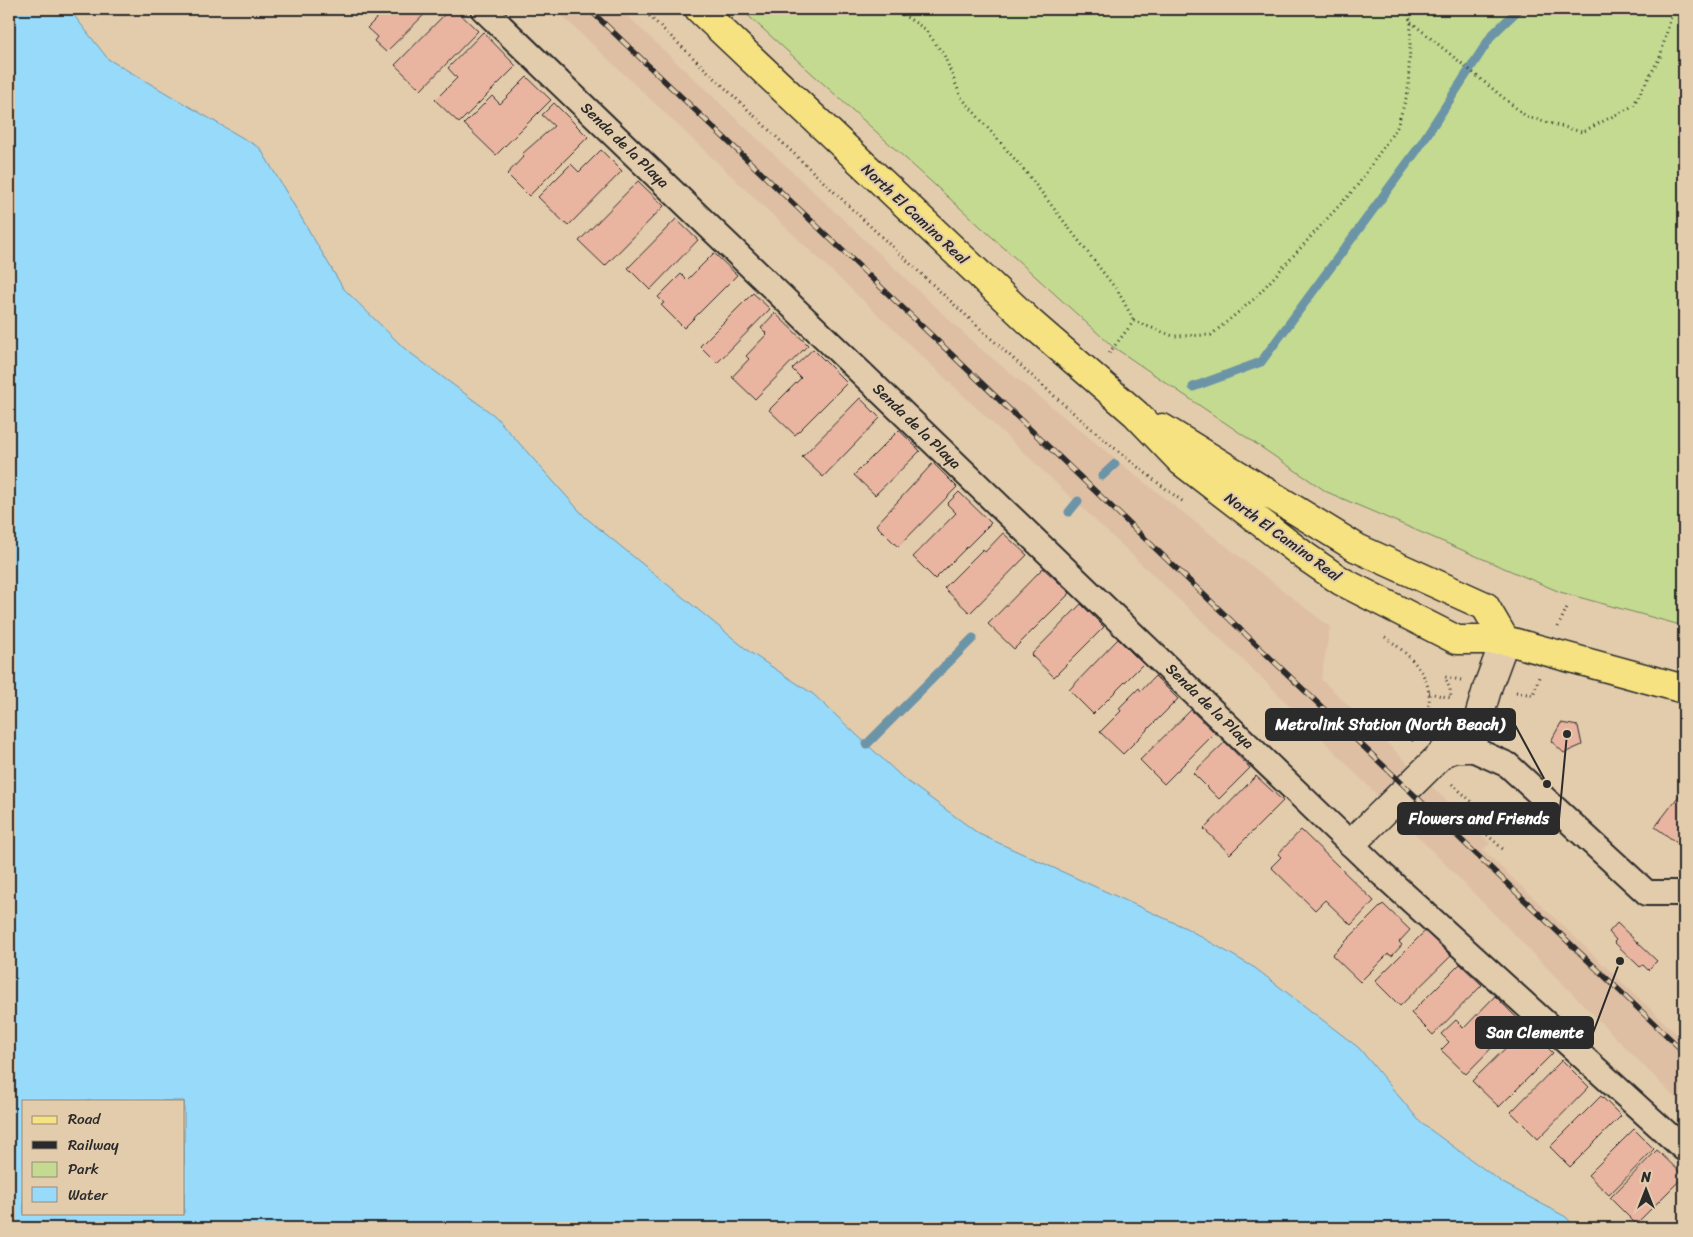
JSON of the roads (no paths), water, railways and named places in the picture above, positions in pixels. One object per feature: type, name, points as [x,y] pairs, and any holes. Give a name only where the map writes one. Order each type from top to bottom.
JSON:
[{"type":"main road","name":"North El Camino Real","points":[[699,9],[1024,316],[1136,414],[1182,462],[1306,557],[1341,581],[1457,640],[1506,640],[1684,689]]},
{"type":"main road","name":"North El Camino Real","points":[[1136,414],[1190,444],[1278,501],[1357,548],[1485,606],[1506,640]]},
{"type":"street","name":"Senda de la Playa","points":[[483,9],[1352,843],[1383,875],[1684,1149]]},
{"type":"street","points":[[1470,748],[1488,686],[1506,640]]},
{"type":"street","points":[[1352,843],[1444,752],[1457,748],[1470,748],[1508,765],[1647,893],[1684,893]]},
{"type":"water","points":[[9,9],[69,9],[108,59],[260,148],[343,288],[405,349],[495,416],[585,517],[751,653],[813,694],[903,778],[979,834],[1186,928],[1255,968],[1359,1048],[1421,1123],[1503,1183],[1566,1217],[1576,1228],[9,1228]]},
{"type":"waterway","points":[[1193,387],[1261,362],[1417,150],[1492,35],[1519,9]]},
{"type":"waterway","points":[[1102,476],[1115,464]]},
{"type":"waterway","points":[[1069,512],[1078,501]]},
{"type":"waterway","points":[[867,744],[973,638]]},
{"type":"railway","points":[[589,9],[1684,1052]]},
{"type":"place","name":"Flowers and Friends","points":[[1567,734]]},
{"type":"place","name":"Metrolink Station (North Beach)","points":[[1547,784]]},
{"type":"place","name":"San Clemente","points":[[1620,961]]}]
